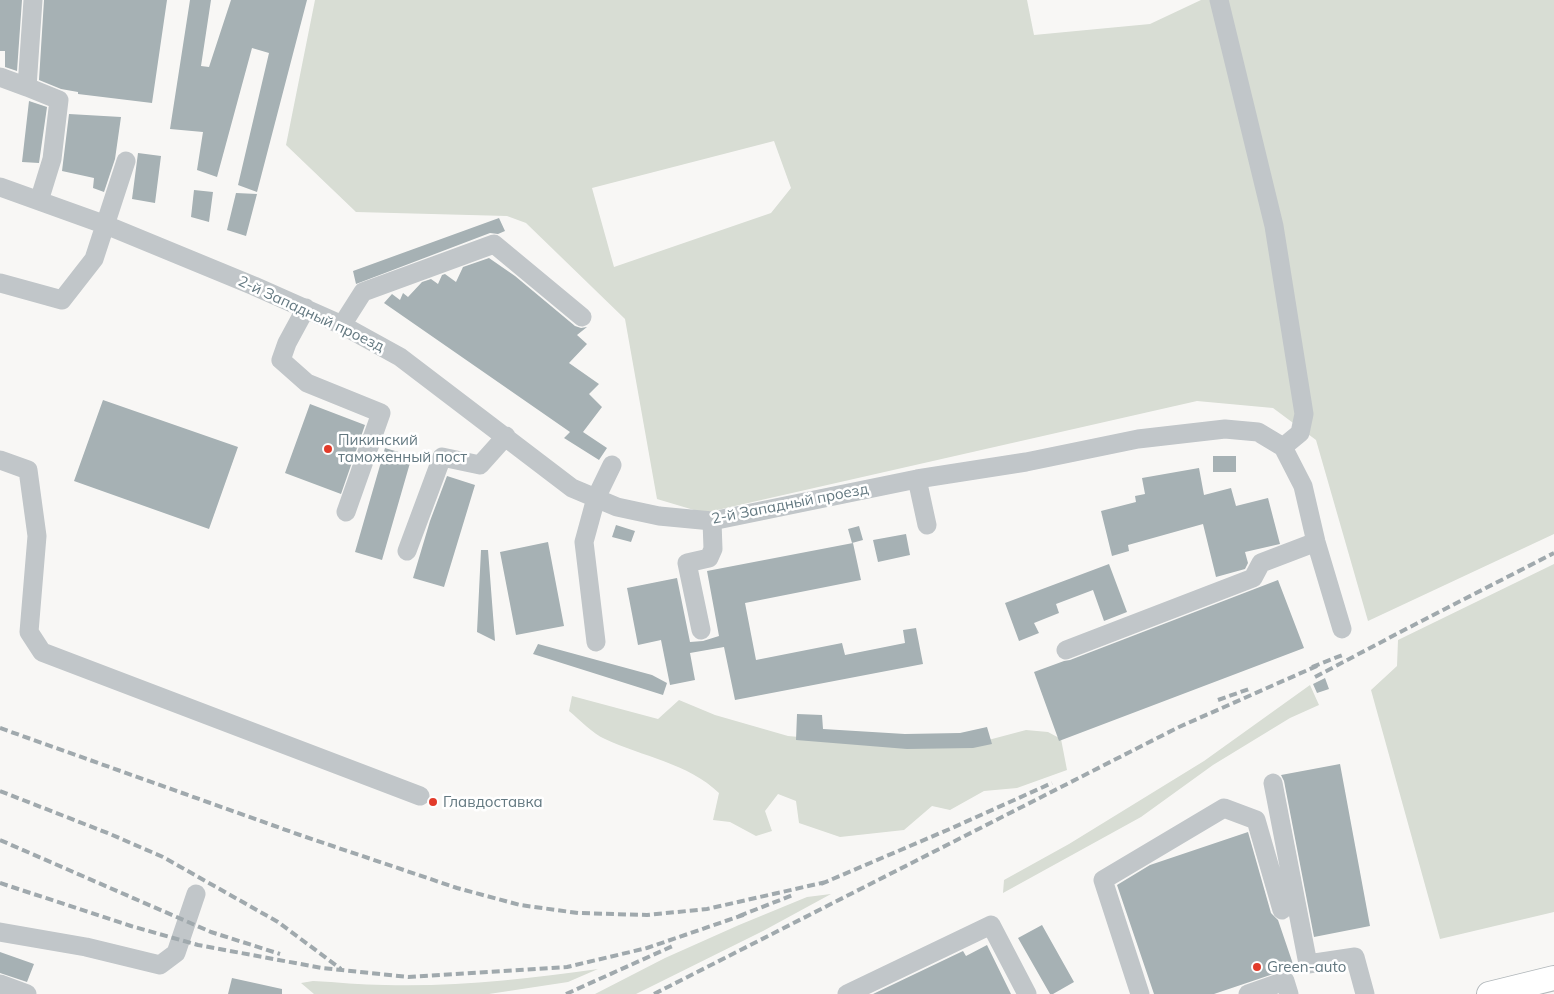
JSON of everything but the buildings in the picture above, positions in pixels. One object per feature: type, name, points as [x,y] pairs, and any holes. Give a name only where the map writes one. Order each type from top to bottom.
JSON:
[{"type":"main road","points":[[1489,994],[1554,978]]},
{"type":"street","points":[[26,87],[33,0]]},
{"type":"street","points":[[1219,0],[1274,226],[1304,414],[1300,433],[1283,447],[1303,486],[1316,542],[1342,629]]},
{"type":"street","points":[[0,77],[59,100],[52,158],[40,201]]},
{"type":"street","points":[[0,282],[62,300],[94,259],[126,161]]},
{"type":"street","name":"2-й Западный проезд","points":[[0,187],[106,225],[306,308],[342,325],[400,357],[572,488],[617,507],[712,521],[917,479],[1026,462],[1138,439],[1225,429],[1258,432],[1283,447]]},
{"type":"street","points":[[342,325],[363,292],[494,244],[582,317]]},
{"type":"street","points":[[306,308],[287,343],[281,360],[307,383],[381,413],[346,512]]},
{"type":"street","points":[[407,551],[442,457],[480,465],[506,436]]},
{"type":"street","points":[[0,460],[28,470],[37,536],[29,632],[42,652],[420,796]]},
{"type":"street","points":[[596,642],[584,542],[596,498],[612,466]]},
{"type":"street","points":[[917,479],[927,525]]},
{"type":"street","points":[[701,630],[687,562],[709,558],[713,549],[712,521]]},
{"type":"street","points":[[1066,650],[1253,578],[1261,563],[1316,542]]},
{"type":"street","points":[[1273,783],[1308,964],[1355,957],[1365,994]]},
{"type":"street","points":[[1140,994],[1102,880],[1224,808],[1256,820],[1282,910]]},
{"type":"street","points":[[0,932],[86,947],[160,965],[176,953],[196,894]]},
{"type":"street","points":[[847,994],[991,925],[1027,994]]},
{"type":"street","points":[[1248,994],[1285,982],[1289,994]]},
{"type":"street","points":[[0,984],[27,994]]},
{"type":"shaded area","points":[[315,0],[1027,0],[1034,35],[1150,24],[1201,0],[1554,0],[1554,534],[1368,621],[1316,440],[1273,408],[1197,401],[704,513],[657,499],[625,319],[526,223],[507,216],[356,212],[286,145]],"holes":[[[774,141],[791,188],[771,213],[614,267],[592,188]]]},
{"type":"shaded area","points":[[1554,564],[1554,912],[1440,939],[1371,690],[1397,666],[1398,640]]},
{"type":"shaded area","points":[[1310,685],[1319,705],[1290,718],[1213,765],[1141,817],[1003,893],[1004,880],[1069,844],[1204,761]]},
{"type":"shaded area","points":[[572,696],[658,719],[679,700],[715,715],[788,736],[832,740],[977,743],[1026,730],[1048,732],[1061,739],[1067,770],[1017,788],[984,791],[950,810],[932,806],[904,830],[840,837],[799,823],[796,801],[778,794],[765,811],[772,831],[756,836],[730,822],[713,820],[719,793],[693,774],[665,761],[600,737],[569,711]]},
{"type":"shaded area","points":[[831,894],[763,931],[636,994],[595,994],[665,958],[739,925],[807,897]]},
{"type":"shaded area","points":[[598,969],[568,982],[489,994],[314,994],[301,983],[313,981],[376,985],[438,985],[519,979]]},
{"type":"railway","points":[[1315,677],[1554,553]]},
{"type":"railway","points":[[1312,667],[1345,654]]},
{"type":"railway","points":[[654,994],[1179,727],[1319,665]]},
{"type":"railway","points":[[1218,700],[1249,689]]},
{"type":"railway","points":[[0,728],[300,835],[457,888],[520,905],[578,913],[647,915],[707,909],[826,882]]},
{"type":"railway","points":[[821,884],[1052,783]]},
{"type":"railway","points":[[0,791],[163,857],[278,922],[341,969]]},
{"type":"railway","points":[[0,840],[211,932],[280,954]]},
{"type":"railway","points":[[0,883],[131,926],[198,945],[322,968],[408,977],[567,967],[647,948],[746,914]]},
{"type":"railway","points":[[739,916],[793,895]]},
{"type":"railway","points":[[566,994],[675,945]]},
{"type":"place","name":"Пикинский таможенный пост","points":[[328,449]]},
{"type":"place","name":"Главдоставка","points":[[433,802]]},
{"type":"place","name":"Green-auto","points":[[1257,967]]}]
